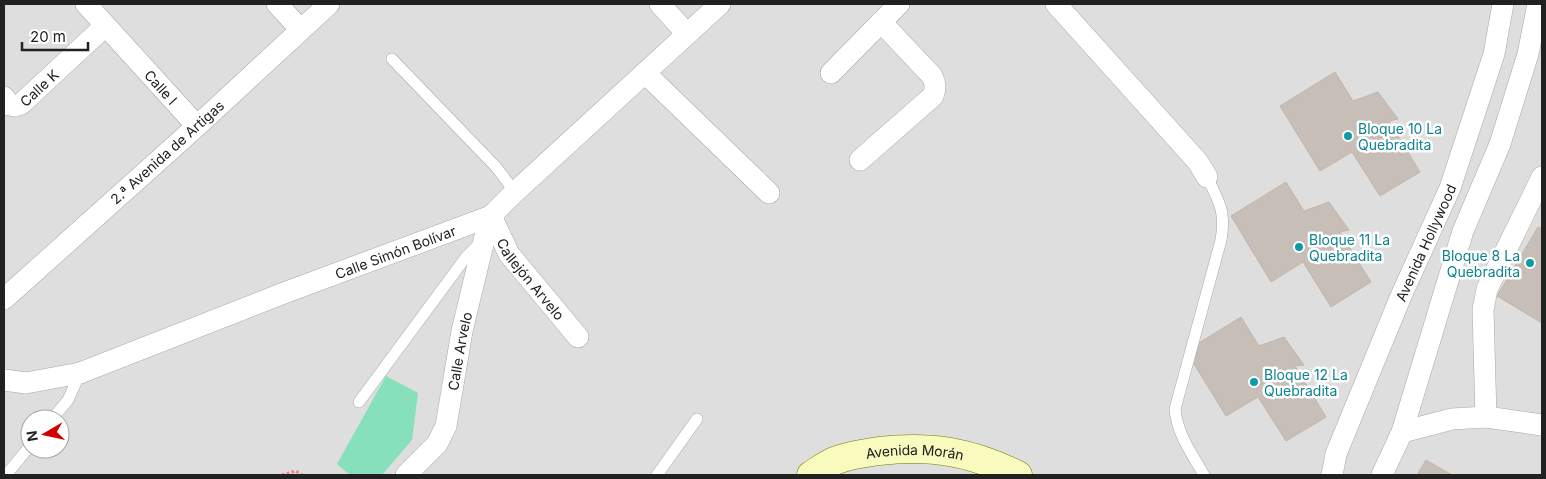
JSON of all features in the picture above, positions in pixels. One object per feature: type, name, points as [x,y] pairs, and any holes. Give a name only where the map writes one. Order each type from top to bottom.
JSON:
[{"type":"main road","name":"Avenida Morán","points":[[810,475],[837,460],[862,454],[898,449],[929,448],[958,453],[994,463],[1018,475]]},
{"type":"street","name":"Calle I","points":[[86,4],[197,126]]},
{"type":"street","points":[[277,4],[301,30]]},
{"type":"street","name":"2.ª Avenida de Artigas","points":[[4,299],[330,4]]},
{"type":"street","points":[[660,4],[687,34]]},
{"type":"street","name":"Calle Simón Bolívar","points":[[4,380],[26,383],[80,373],[130,352],[491,216],[720,4]]},
{"type":"street","points":[[831,73],[899,4]]},
{"type":"street","points":[[1056,4],[1198,162],[1207,177]]},
{"type":"street","name":"Avenida Hollywood","points":[[1332,475],[1336,454],[1397,305],[1450,188],[1494,54],[1503,4]]},
{"type":"street","points":[[1382,475],[1402,432],[1463,231],[1500,144],[1528,54],[1538,4]]},
{"type":"street","points":[[860,160],[933,96],[936,90],[936,83],[932,76],[881,22]]},
{"type":"street","name":"Calle K","points":[[10,101],[21,104],[105,26]]},
{"type":"street","points":[[645,73],[769,193]]},
{"type":"street","points":[[1486,417],[1482,327],[1487,289],[1542,177]]},
{"type":"street","name":"Calle Arvelo","points":[[406,475],[437,444],[446,426],[462,331],[491,216]]},
{"type":"street","name":"Callejón Arvelo","points":[[491,216],[509,254],[578,337]]},
{"type":"street","points":[[1402,432],[1452,419],[1486,417],[1542,425]]},
{"type":"lane","points":[[392,59],[496,167],[515,192]]},
{"type":"lane","points":[[1204,475],[1182,437],[1176,423],[1175,409],[1221,240],[1223,224],[1222,207],[1207,177]]},
{"type":"lane","points":[[359,402],[466,257],[484,240]]},
{"type":"lane","points":[[60,409],[68,400],[80,373]]},
{"type":"lane","points":[[657,475],[697,419]]},
{"type":"lane","points":[[6,475],[20,458]]},
{"type":"path","points":[[282,475],[296,471],[302,475]]},
{"type":"shaded area","points":[[4,4],[1542,4],[1542,475],[4,475]]},
{"type":"green space","points":[[386,376],[418,393],[412,440],[382,475],[350,475],[337,464]]},
{"type":"building","name":"Bloque 10 La Quebradita","points":[[1335,72],[1353,101],[1378,92],[1398,119],[1389,121],[1420,172],[1380,196],[1352,152],[1320,171],[1280,106]]},
{"type":"building","name":"Bloque 11 La Quebradita","points":[[1286,182],[1304,211],[1329,202],[1349,230],[1340,232],[1371,282],[1331,307],[1303,262],[1271,282],[1231,216]]},
{"type":"building","name":"Bloque 8 La Quebradita","points":[[1538,227],[1542,229],[1542,323],[1497,296]]},
{"type":"building","name":"Bloque 12 La Quebradita","points":[[1241,317],[1259,346],[1284,337],[1304,365],[1295,366],[1326,417],[1286,441],[1258,397],[1226,416],[1186,351]]},
{"type":"building","points":[[1426,460],[1452,475],[1417,475]]},
{"type":"place","name":"Bloque 10 La Quebradita","points":[[1348,136]]},
{"type":"place","name":"Bloque 11 La Quebradita","points":[[1299,247]]},
{"type":"place","name":"Bloque 8 La Quebradita","points":[[1530,263]]},
{"type":"place","name":"Bloque 12 La Quebradita","points":[[1254,382]]}]
